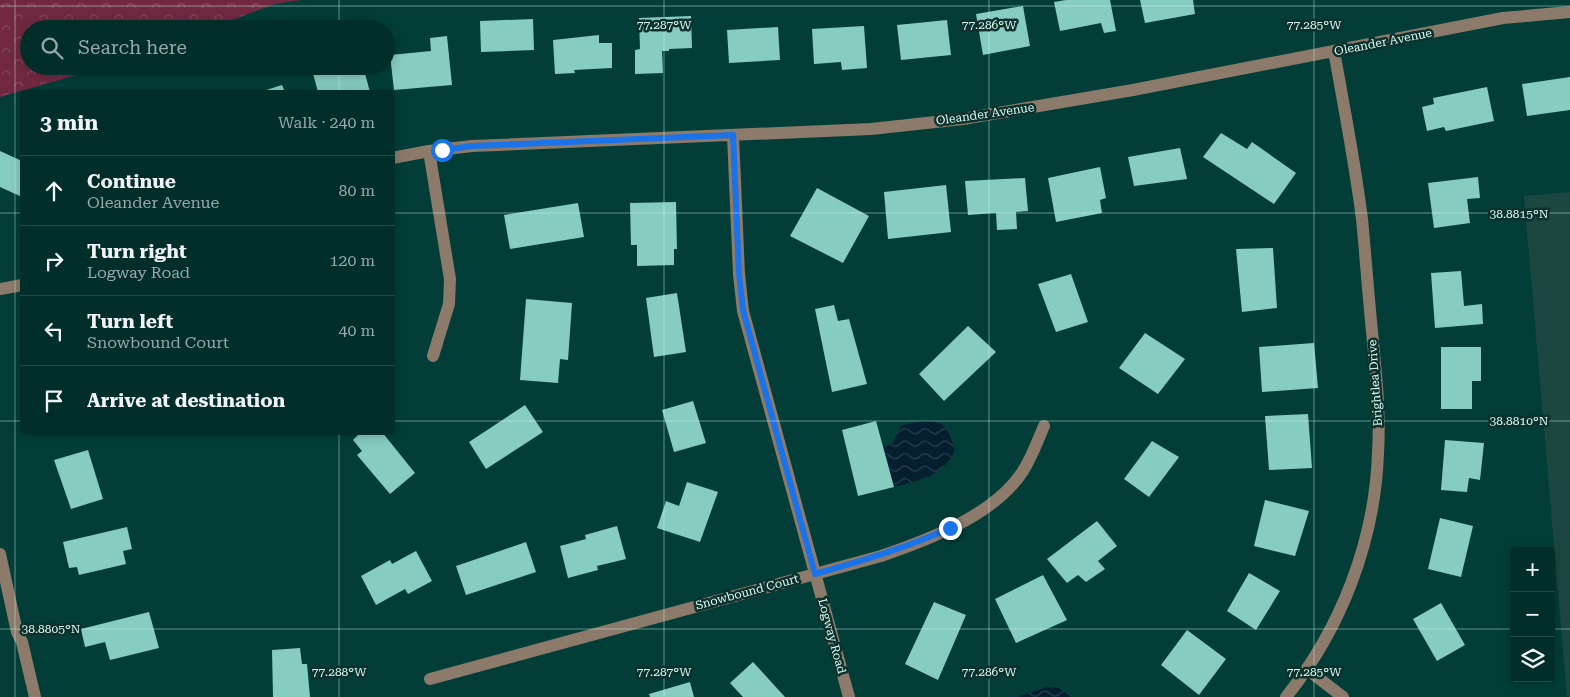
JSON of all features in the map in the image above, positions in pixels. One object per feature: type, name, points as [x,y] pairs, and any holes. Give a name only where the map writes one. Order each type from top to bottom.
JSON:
[{"type":"street","name":"Oleander Avenue","points":[[395,157],[472,146],[871,128],[963,119],[1133,90],[1502,18],[1570,12]]},
{"type":"street","name":"Brightlea Drive","points":[[1286,697],[1308,670],[1338,614],[1355,573],[1372,512],[1378,454],[1376,385],[1362,220],[1354,160],[1334,51]]},
{"type":"street","name":"Logway Road","points":[[733,135],[739,274],[743,310],[849,697]]},
{"type":"street","points":[[429,151],[450,278],[449,304],[433,356]]},
{"type":"street","points":[[0,290],[20,285]]},
{"type":"street","name":"Snowbound Court","points":[[430,679],[815,574],[918,543],[950,528],[981,510],[1010,488],[1024,470],[1044,426]]},
{"type":"street","points":[[0,554],[17,632],[22,642],[36,697]]},
{"type":"street","points":[[1308,670],[1344,697]]},
{"type":"shaded area","points":[[1570,192],[1570,697],[1567,697],[1524,196]]},
{"type":"green space","points":[[0,0],[301,0],[275,4],[232,20],[20,20],[20,75],[77,75],[0,97]]},
{"type":"water","points":[[920,421],[936,422],[945,427],[948,430],[955,450],[945,465],[930,476],[894,487],[883,447],[892,444],[901,426]]},
{"type":"water","points":[[1047,687],[1059,688],[1071,697],[1017,697]]},
{"type":"building","points":[[1066,0],[1110,0],[1116,31],[1104,33],[1101,23],[1060,31],[1054,2]]},
{"type":"building","points":[[1140,0],[1193,0],[1195,14],[1145,23]]},
{"type":"building","points":[[1023,6],[1030,46],[983,55],[976,14]]},
{"type":"building","points":[[691,16],[692,48],[662,51],[663,73],[635,74],[635,50],[640,49],[639,18]]},
{"type":"building","points":[[533,19],[534,50],[481,52],[480,21]]},
{"type":"building","points":[[947,20],[951,55],[901,60],[897,25]]},
{"type":"building","points":[[864,26],[867,68],[842,70],[841,62],[814,64],[812,29]]},
{"type":"building","points":[[778,27],[780,60],[729,63],[727,30]]},
{"type":"building","points":[[599,35],[599,43],[612,43],[612,68],[574,70],[575,73],[555,74],[553,40]]},
{"type":"building","points":[[447,36],[452,85],[394,90],[392,75],[395,75],[395,55],[431,51],[430,38]]},
{"type":"building","points":[[313,75],[365,75],[369,90],[317,90]]},
{"type":"building","points":[[1570,77],[1570,110],[1527,116],[1522,84]]},
{"type":"building","points":[[282,85],[284,90],[266,90]]},
{"type":"building","points":[[1487,87],[1494,121],[1446,131],[1444,127],[1427,131],[1422,107],[1434,104],[1433,98]]},
{"type":"building","points":[[1221,133],[1247,149],[1252,142],[1296,173],[1274,204],[1203,157]]},
{"type":"building","points":[[1180,148],[1187,179],[1134,186],[1128,157]]},
{"type":"building","points":[[0,151],[20,160],[20,196],[0,187]]},
{"type":"building","points":[[1100,167],[1106,198],[1100,200],[1102,213],[1056,222],[1048,178]]},
{"type":"building","points":[[1478,177],[1480,198],[1467,199],[1470,223],[1434,228],[1428,183]]},
{"type":"building","points":[[1025,178],[1028,211],[1016,212],[1017,229],[997,230],[996,213],[968,215],[965,181]]},
{"type":"building","points":[[946,185],[951,232],[888,239],[884,192]]},
{"type":"building","points":[[817,188],[869,216],[843,263],[790,236]]},
{"type":"building","points":[[676,202],[677,249],[674,249],[674,265],[637,266],[637,245],[631,245],[630,203]]},
{"type":"building","points":[[578,203],[584,237],[510,249],[504,215]]},
{"type":"building","points":[[1273,248],[1277,308],[1242,312],[1236,249]]},
{"type":"building","points":[[1461,271],[1464,306],[1482,304],[1483,324],[1435,328],[1431,273]]},
{"type":"building","points":[[1071,274],[1088,322],[1056,332],[1038,284]]},
{"type":"building","points":[[677,293],[686,352],[654,357],[646,298]]},
{"type":"building","points":[[526,299],[572,303],[568,360],[560,359],[558,383],[520,380]]},
{"type":"building","points":[[834,305],[838,321],[849,319],[867,384],[832,392],[815,309]]},
{"type":"building","points":[[968,326],[996,352],[944,401],[919,374]]},
{"type":"building","points":[[1145,333],[1185,359],[1158,394],[1119,368]]},
{"type":"building","points":[[1314,343],[1318,388],[1262,392],[1259,347]]},
{"type":"building","points":[[1441,347],[1481,347],[1481,381],[1472,381],[1472,409],[1441,409]]},
{"type":"building","points":[[693,401],[706,443],[674,452],[662,410]]},
{"type":"building","points":[[525,405],[543,432],[486,469],[469,442]]},
{"type":"building","points":[[1308,414],[1312,468],[1269,470],[1265,416]]},
{"type":"building","points":[[876,421],[894,487],[858,496],[842,430]]},
{"type":"building","points":[[358,435],[384,435],[415,473],[390,494],[357,455],[362,451],[353,440]]},
{"type":"building","points":[[1445,440],[1484,443],[1480,480],[1469,478],[1467,492],[1441,490]]},
{"type":"building","points":[[1152,441],[1179,457],[1149,497],[1124,479]]},
{"type":"building","points":[[88,450],[103,499],[71,509],[54,460]]},
{"type":"building","points":[[687,482],[718,492],[700,542],[657,528],[666,501],[679,506]]},
{"type":"building","points":[[1265,500],[1309,511],[1295,556],[1254,546]]},
{"type":"building","points":[[1440,518],[1473,526],[1461,577],[1428,569]]},
{"type":"building","points":[[1097,521],[1117,546],[1098,561],[1105,569],[1086,582],[1078,575],[1067,583],[1047,559]]},
{"type":"building","points":[[617,526],[626,559],[597,566],[598,570],[568,578],[560,546],[586,539],[585,535]]},
{"type":"building","points":[[127,527],[132,549],[123,551],[126,564],[79,575],[77,567],[69,568],[63,542]]},
{"type":"building","points":[[526,542],[536,572],[466,595],[456,566]]},
{"type":"building","points":[[416,551],[432,581],[408,594],[405,589],[376,605],[361,576],[390,560],[392,564]]},
{"type":"building","points":[[1249,573],[1280,591],[1256,630],[1227,611]]},
{"type":"building","points":[[1043,575],[1067,620],[1016,643],[995,599]]},
{"type":"building","points":[[934,602],[966,615],[938,680],[905,664]]},
{"type":"building","points":[[1441,603],[1465,645],[1437,661],[1413,619]]},
{"type":"building","points":[[149,612],[159,648],[110,660],[105,642],[85,647],[81,629]]},
{"type":"building","points":[[1187,630],[1226,659],[1199,695],[1161,665]]},
{"type":"building","points":[[300,648],[302,664],[307,664],[310,697],[273,697],[272,650]]},
{"type":"building","points":[[753,662],[785,697],[743,697],[730,683]]},
{"type":"building","points":[[690,682],[694,697],[650,697],[649,694]]},
{"type":"route","points":[[442,150],[472,146],[733,135],[739,274],[743,310],[748,335],[815,574],[881,556],[918,543],[950,528]]}]
